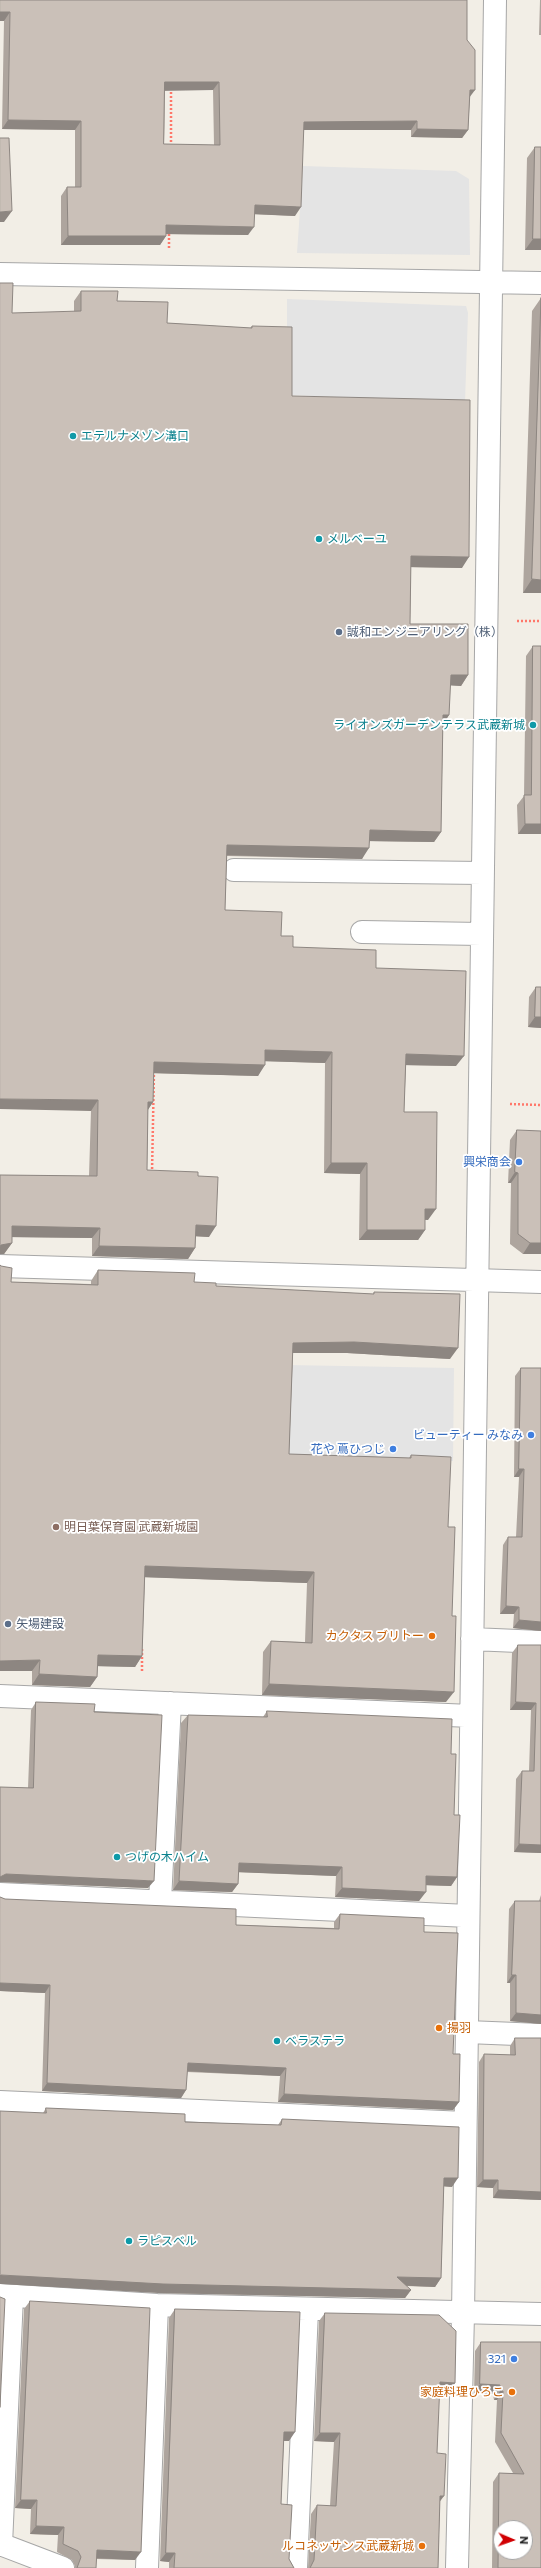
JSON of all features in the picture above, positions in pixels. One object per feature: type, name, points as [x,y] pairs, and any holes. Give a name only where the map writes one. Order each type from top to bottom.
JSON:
[{"type":"street","points":[[457,2568],[463,2314],[495,0]]},
{"type":"street","points":[[0,274],[541,283]]},
{"type":"street","points":[[234,870],[482,873]]},
{"type":"street","points":[[362,932],[481,934]]},
{"type":"street","points":[[0,1266],[541,1282]]},
{"type":"street","points":[[472,1639],[541,1642]]},
{"type":"street","points":[[0,1696],[471,1716]]},
{"type":"street","points":[[160,1900],[170,1703]]},
{"type":"street","points":[[0,1894],[160,1900],[468,1916]]},
{"type":"street","points":[[467,2032],[541,2035]]},
{"type":"street","points":[[0,2102],[465,2123]]},
{"type":"street","points":[[64,2568],[0,2545],[6,2296],[157,2305],[463,2314],[541,2314]]},
{"type":"street","points":[[147,2568],[157,2305]]},
{"type":"street","points":[[296,2568],[307,2310]]},
{"type":"path","points":[[170,152],[171,88]]},
{"type":"path","points":[[168,277],[169,232]]},
{"type":"path","points":[[152,1177],[154,1066]]},
{"type":"path","points":[[141,1702],[142,1646]]},
{"type":"shaded area","points":[[303,166],[456,171],[469,179],[470,255],[297,253]]},
{"type":"shaded area","points":[[287,299],[466,306],[468,313],[465,402],[287,395]]},
{"type":"shaded area","points":[[287,1365],[454,1368],[453,1461],[286,1458]]},
{"type":"building","points":[[0,0],[467,0],[467,40],[475,50],[475,90],[470,90],[468,130],[417,129],[417,121],[304,122],[301,207],[255,205],[254,227],[166,225],[166,236],[68,236],[67,187],[81,187],[81,121],[8,120],[10,12],[0,12]],"holes":[[[165,82],[219,82],[220,145],[164,144]]]},
{"type":"building","points":[[0,138],[9,138],[12,211],[0,212]]},
{"type":"building","points":[[535,147],[541,147],[541,239],[533,239]]},
{"type":"building","points":[[0,283],[13,283],[12,313],[81,311],[81,291],[118,291],[117,301],[168,302],[167,323],[252,328],[252,326],[292,327],[292,396],[470,400],[469,557],[411,556],[410,624],[468,624],[468,675],[451,675],[449,715],[443,715],[441,832],[370,830],[369,848],[227,845],[225,910],[282,912],[281,936],[293,936],[293,947],[376,950],[376,968],[466,971],[464,1056],[406,1054],[404,1112],[437,1112],[436,1209],[425,1209],[425,1230],[367,1230],[367,1163],[331,1163],[332,1052],[265,1050],[265,1065],[154,1062],[153,1102],[148,1102],[147,1170],[198,1172],[198,1176],[218,1177],[216,1226],[196,1225],[195,1248],[99,1246],[100,1228],[12,1226],[12,1243],[1,1245],[0,1247],[0,1175],[97,1176],[98,1100],[0,1099]]},
{"type":"building","points":[[541,298],[541,580],[532,579]]},
{"type":"building","points":[[533,646],[541,646],[541,824],[525,824],[524,795],[531,795]]},
{"type":"building","points":[[536,987],[541,987],[541,1017],[535,1017]]},
{"type":"building","points":[[517,1130],[541,1131],[541,1243],[530,1243],[518,1234],[518,1173],[515,1172]]},
{"type":"building","points":[[0,1265],[12,1268],[11,1282],[98,1285],[98,1270],[195,1273],[194,1282],[216,1283],[216,1286],[374,1294],[374,1292],[460,1294],[458,1348],[354,1342],[293,1343],[289,1454],[411,1458],[411,1455],[451,1457],[448,1527],[455,1527],[452,1616],[456,1616],[454,1692],[269,1684],[271,1641],[312,1643],[314,1572],[145,1566],[142,1656],[98,1655],[97,1677],[39,1674],[40,1660],[0,1661]]},
{"type":"building","points":[[521,1368],[541,1368],[541,1622],[519,1620],[519,1607],[506,1606],[508,1537],[522,1537],[524,1469],[519,1469]]},
{"type":"building","points":[[518,1645],[541,1645],[541,1845],[519,1844],[522,1771],[534,1771],[536,1703],[516,1702]]},
{"type":"building","points":[[36,1702],[95,1704],[94,1712],[162,1715],[154,1881],[6,1874],[0,1877],[0,1787],[33,1788]]},
{"type":"building","points":[[267,1711],[452,1719],[451,1754],[456,1754],[454,1815],[460,1815],[457,1877],[426,1876],[426,1892],[342,1888],[342,1867],[239,1863],[238,1884],[179,1881],[188,1715],[267,1717]]},
{"type":"building","points":[[0,1897],[5,1899],[236,1909],[236,1925],[339,1929],[340,1914],[424,1918],[424,1932],[458,1933],[453,2054],[460,2054],[459,2102],[284,2094],[286,2068],[188,2063],[186,2090],[47,2083],[50,1985],[0,1983]]},
{"type":"building","points":[[515,1901],[541,1901],[541,2015],[516,2013],[516,1975],[512,1975]]},
{"type":"building","points":[[515,2038],[541,2038],[541,2192],[498,2190],[498,2180],[483,2180],[484,2054],[515,2055]]},
{"type":"building","points":[[46,2108],[185,2114],[185,2122],[281,2125],[282,2119],[459,2127],[458,2178],[444,2178],[441,2278],[397,2277],[411,2290],[163,2284],[0,2276],[0,2111],[46,2113]]},
{"type":"building","points":[[0,2297],[5,2299],[0,2407]]},
{"type":"building","points":[[30,2301],[150,2308],[141,2552],[97,2550],[96,2568],[77,2568],[81,2557],[78,2551],[63,2544],[64,2527],[36,2526],[37,2500],[21,2500]]},
{"type":"building","points":[[175,2309],[300,2312],[295,2432],[284,2432],[281,2504],[292,2505],[289,2559],[294,2568],[174,2568],[175,2553],[166,2553]]},
{"type":"building","points":[[325,2313],[439,2315],[456,2331],[455,2383],[440,2382],[437,2453],[446,2454],[444,2496],[440,2496],[438,2568],[310,2568],[314,2560],[317,2505],[336,2506],[340,2433],[320,2433]]},
{"type":"building","points":[[481,2342],[541,2342],[541,2568],[498,2568],[498,2560],[533,2560],[533,2520],[499,2520],[499,2473],[524,2474],[501,2433],[503,2391],[500,2391],[500,2385],[480,2384]]},
{"type":"place","name":"エテルナメゾン溝口","points":[[73,436]]},
{"type":"place","name":"メルベーユ","points":[[319,539]]},
{"type":"place","name":"誠和エンジニアリング（株）","points":[[339,632]]},
{"type":"place","name":"ライオンズガーデンテラス武蔵新城","points":[[533,725]]},
{"type":"place","name":"興栄商会","points":[[519,1162]]},
{"type":"place","name":"ビューティー みなみ","points":[[531,1435]]},
{"type":"place","name":"花や 蔦ひつじ","points":[[393,1449]]},
{"type":"place","name":"明日葉保育園 武蔵新城園","points":[[56,1527]]},
{"type":"place","name":"矢場建設","points":[[8,1624]]},
{"type":"place","name":"カクタス ブリトー","points":[[432,1636]]},
{"type":"place","name":"つげの木ハイム","points":[[117,1857]]},
{"type":"place","name":"揚羽","points":[[439,2028]]},
{"type":"place","name":"ベラステラ","points":[[277,2041]]},
{"type":"place","name":"ラピスベル","points":[[129,2241]]},
{"type":"place","name":"321","points":[[514,2359]]},
{"type":"place","name":"家庭料理ひろこ","points":[[512,2392]]},
{"type":"place","name":"ルコネッサンス武蔵新城","points":[[422,2546]]}]
